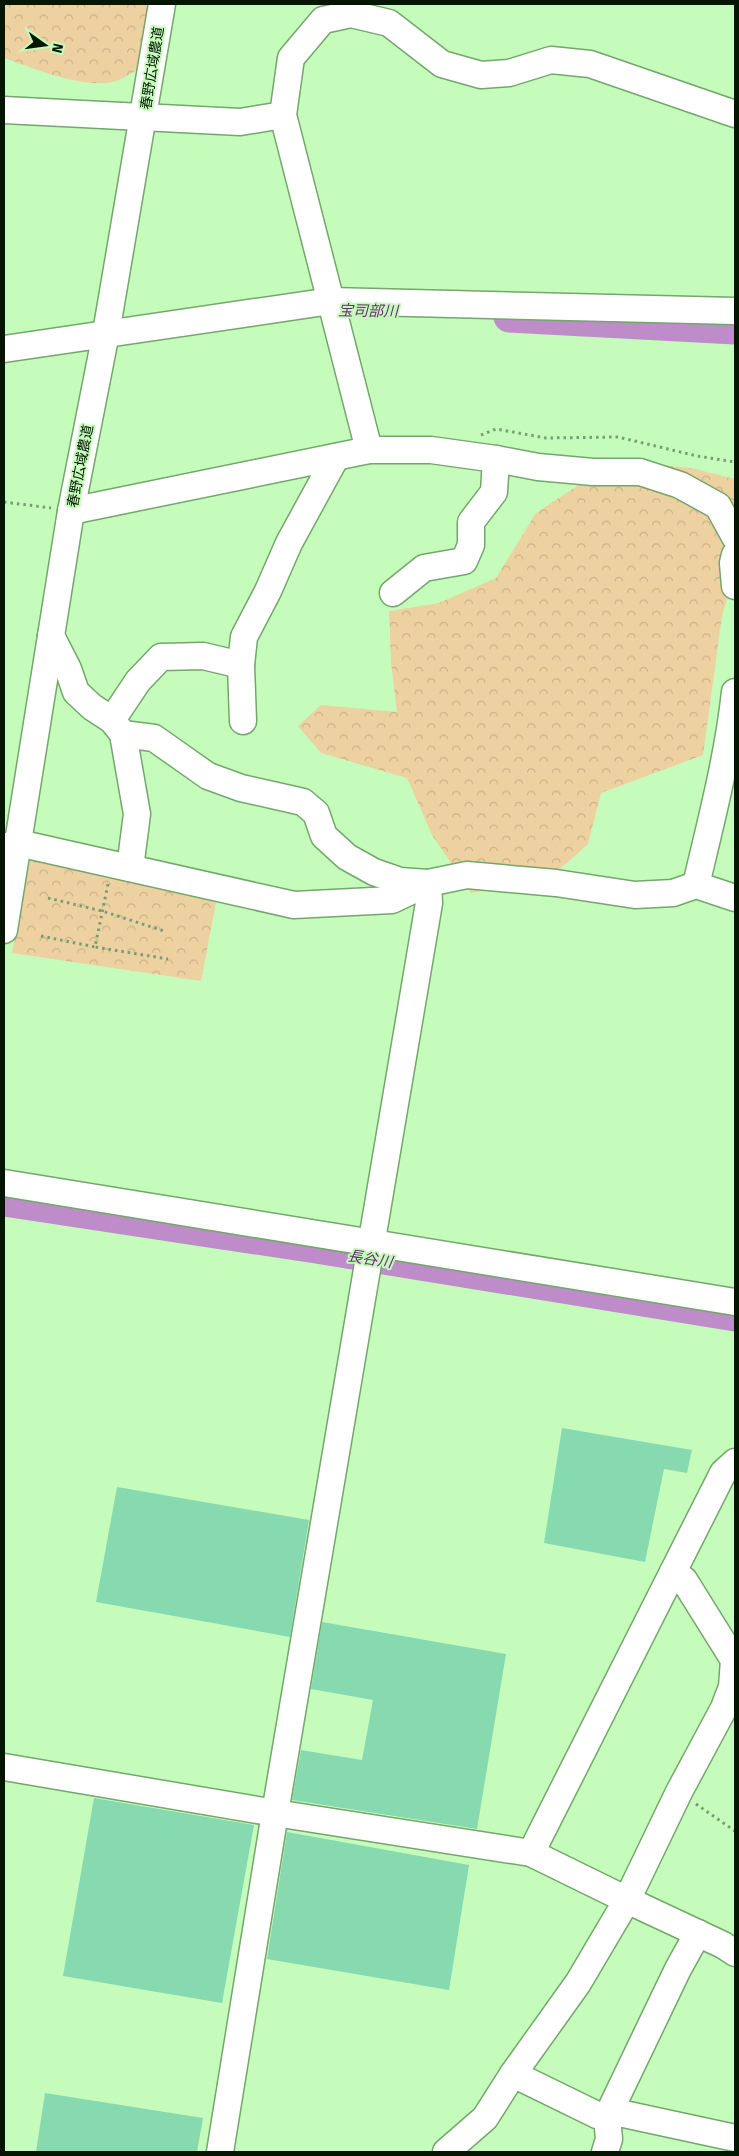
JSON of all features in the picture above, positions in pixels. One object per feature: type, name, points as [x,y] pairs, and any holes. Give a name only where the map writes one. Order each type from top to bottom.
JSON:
[{"type":"street","name":"春野広域農道","points":[[4,930],[11,845],[51,636],[71,511],[104,346],[162,4]]},
{"type":"street","points":[[369,450],[283,114],[290,58],[320,12],[352,14],[389,23],[442,64],[481,75],[509,73],[551,60],[590,64],[735,114]]},
{"type":"street","points":[[4,110],[240,122],[283,114]]},
{"type":"street","points":[[4,349],[104,346],[331,301],[735,311]]},
{"type":"street","points":[[71,511],[369,450],[431,450],[548,468],[593,472],[640,472],[672,482],[718,506],[735,537]]},
{"type":"street","points":[[243,721],[241,665],[244,637],[268,591],[288,543],[336,457]]},
{"type":"street","points":[[394,593],[424,568],[464,561],[471,545],[471,522],[494,492],[496,459]]},
{"type":"street","points":[[735,555],[733,562],[735,586]]},
{"type":"street","points":[[51,636],[68,669],[76,692],[117,727],[154,738],[208,776],[242,788],[302,802],[316,813],[324,836],[347,857],[374,872],[400,881],[428,883]]},
{"type":"street","points":[[121,866],[137,814],[117,727],[138,682],[161,657],[203,656],[241,665]]},
{"type":"street","points":[[696,885],[712,819],[732,720],[735,692]]},
{"type":"street","points":[[11,845],[121,866],[294,905],[392,900],[428,883],[466,875],[556,883],[635,895],[673,893],[696,885],[735,898]]},
{"type":"street","points":[[220,2152],[275,1813],[429,903],[428,883]]},
{"type":"street","points":[[4,1183],[370,1253],[735,1302]]},
{"type":"street","points":[[531,1853],[723,1473],[735,1462]]},
{"type":"street","points":[[446,2152],[485,2118],[513,2074],[578,1983],[627,1900],[724,1708],[732,1687],[734,1660],[684,1580],[673,1572]]},
{"type":"street","points":[[4,1767],[275,1813],[531,1853],[724,1945],[735,1953]]},
{"type":"street","points":[[605,2152],[609,2139],[609,2114],[698,1933]]},
{"type":"street","points":[[513,2074],[597,2115],[609,2114],[735,2138]]},
{"type":"path","points":[[479,435],[496,429],[546,438],[618,437],[697,456],[735,462]]},
{"type":"path","points":[[4,502],[71,511]]},
{"type":"path","points":[[95,947],[102,911],[121,866]]},
{"type":"path","points":[[48,898],[102,911],[164,931]]},
{"type":"path","points":[[40,936],[168,959]]},
{"type":"path","points":[[680,1792],[735,1831]]},
{"type":"green space","points":[[4,4],[149,4],[139,69],[115,82],[94,83],[67,79],[4,58]]},
{"type":"green space","points":[[615,461],[691,468],[735,479],[735,572],[722,616],[703,755],[601,793],[588,844],[549,879],[471,893],[432,835],[407,778],[321,753],[298,726],[321,705],[397,712],[391,663],[389,611],[439,603],[496,578],[536,513]]},
{"type":"green space","points":[[31,855],[217,898],[201,981],[12,953]]},
{"type":"building","points":[[562,1428],[692,1450],[687,1473],[664,1469],[645,1562],[544,1543]]},
{"type":"building","points":[[117,1487],[309,1520],[290,1637],[96,1602]]},
{"type":"building","points":[[322,1622],[506,1654],[477,1829],[292,1800],[301,1750],[362,1760],[373,1700],[311,1689]]},
{"type":"building","points":[[94,1798],[254,1825],[222,2003],[63,1976]]},
{"type":"building","points":[[287,1832],[469,1865],[449,1990],[267,1959]]},
{"type":"building","points":[[45,2093],[203,2118],[197,2152],[36,2152]]},
{"type":"waterway","name":"宝司部川","points":[[509,317],[735,329]]},
{"type":"waterway","name":"長谷川","points":[[4,1201],[316,1248],[735,1316]]}]
